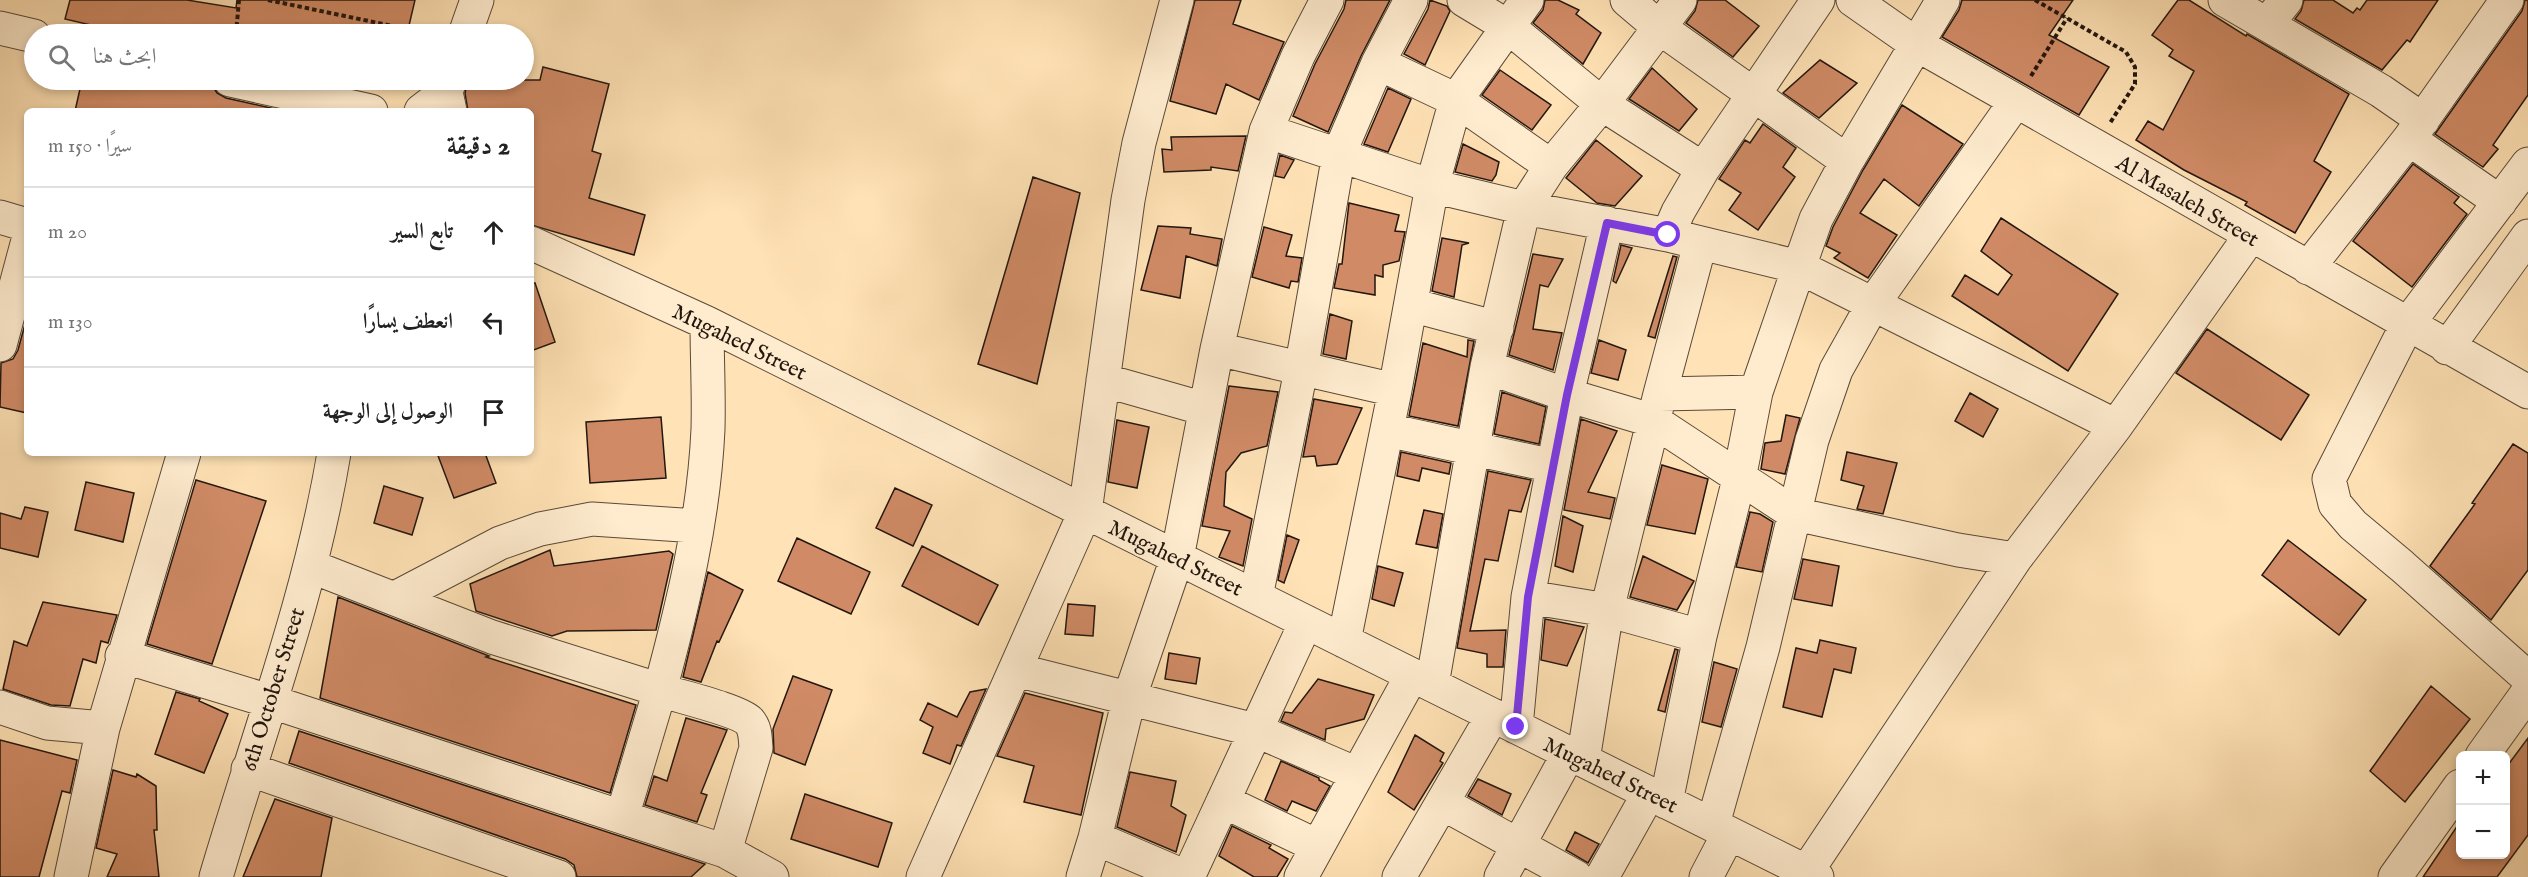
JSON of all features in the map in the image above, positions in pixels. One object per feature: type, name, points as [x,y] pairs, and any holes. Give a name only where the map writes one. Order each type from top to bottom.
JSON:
[{"type":"street","points":[[469,24],[477,0]]},
{"type":"street","points":[[923,877],[1085,512],[1132,177],[1177,0]]},
{"type":"street","points":[[1083,877],[1095,838],[1129,699],[1177,558],[1217,349],[1266,131],[1298,56],[1327,0]]},
{"type":"street","points":[[1256,597],[1301,370],[1339,154],[1378,63],[1411,0]]},
{"type":"street","points":[[1464,0],[1507,26],[1602,104],[1703,169]]},
{"type":"street","points":[[1344,641],[1395,390],[1432,186],[1456,100],[1527,0]]},
{"type":"street","points":[[1628,0],[1660,28],[1847,161]]},
{"type":"street","points":[[1301,877],[1357,774],[1422,680],[1473,448],[1487,367],[1524,208],[1551,166],[1602,104],[1680,0]]},
{"type":"street","points":[[1668,235],[1678,212],[1703,169],[1818,0]]},
{"type":"street","name":"Al Masaleh Street","points":[[1853,0],[1916,44],[2528,392]]},
{"type":"street","points":[[1602,877],[1658,797],[1700,636],[1756,392],[1816,219],[1847,161],[1943,0]]},
{"type":"street","points":[[2224,0],[2277,12],[2381,91],[2416,129],[2500,202]]},
{"type":"street","points":[[2308,268],[2416,129],[2507,0]]},
{"type":"street","points":[[0,28],[24,34]]},
{"type":"street","points":[[1378,63],[1456,100],[1551,166]]},
{"type":"street","points":[[275,90],[357,108]]},
{"type":"street","points":[[1706,877],[1721,828],[1812,440],[1836,370],[1873,304],[2016,101]]},
{"type":"street","points":[[1266,131],[1432,186],[1524,208],[1668,235],[1799,267],[2116,426]]},
{"type":"street","points":[[2528,164],[2408,325],[2329,479],[2334,504],[2353,525],[2528,678]]},
{"type":"street","points":[[0,217],[24,224]]},
{"type":"street","points":[[1399,877],[1442,803],[1504,721],[1567,395],[1607,223]]},
{"type":"street","points":[[1809,875],[2015,559],[2116,426],[2251,235]]},
{"type":"street","points":[[2447,348],[2528,236]]},
{"type":"street","name":"Mugahed Street","points":[[534,244],[707,323],[1721,828],[1809,875]]},
{"type":"street","points":[[1501,877],[1576,757],[1607,610],[1700,244]]},
{"type":"street","points":[[0,345],[24,255]]},
{"type":"street","points":[[1411,305],[1497,328]]},
{"type":"street","points":[[622,817],[685,596],[697,526],[708,430],[707,323]]},
{"type":"street","points":[[1217,349],[1395,390]]},
{"type":"street","points":[[1487,367],[1567,395],[1657,407],[1756,392]]},
{"type":"street","points":[[1103,380],[1205,409]]},
{"type":"street","points":[[1657,407],[1738,478],[1796,514],[1958,550],[2015,559]]},
{"type":"street","points":[[1387,430],[1553,466]]},
{"type":"street","points":[[71,877],[103,728],[122,657],[170,506],[183,456]]},
{"type":"street","name":"6th October Street","points":[[216,877],[310,566],[326,501],[333,456]]},
{"type":"street","name":"6th October Street","points":[[326,501],[345,456]]},
{"type":"street","points":[[395,598],[500,543],[540,529],[592,519],[697,526]]},
{"type":"street","points":[[310,566],[492,637],[748,720],[755,732],[756,748],[725,851]]},
{"type":"street","points":[[1528,597],[1607,610],[1700,636]]},
{"type":"street","points":[[1095,838],[1187,877],[1306,622]]},
{"type":"street","points":[[122,657],[269,701],[725,851],[772,877]]},
{"type":"street","points":[[1016,670],[1255,730],[1357,774]]},
{"type":"street","points":[[2486,751],[2528,692]]},
{"type":"street","points":[[0,707],[47,723],[103,728]]},
{"type":"street","points":[[248,769],[559,877]]},
{"type":"street","points":[[2395,877],[2456,792]]},
{"type":"street","points":[[1223,801],[1317,846]]},
{"type":"street","points":[[1442,803],[1520,844],[1576,877]]},
{"type":"path","points":[[237,24],[239,0]]},
{"type":"path","points":[[268,0],[383,24]]},
{"type":"path","points":[[2035,0],[2126,52],[2135,67],[2135,84],[2095,146]]},
{"type":"path","points":[[2016,101],[2067,18]]},
{"type":"building","points":[[70,0],[187,0],[236,8],[237,0],[415,0],[409,24],[86,24],[65,19]]},
{"type":"building","points":[[1195,0],[1241,0],[1233,24],[1284,42],[1259,100],[1226,84],[1216,114],[1170,101]]},
{"type":"building","points":[[1346,0],[1390,0],[1361,56],[1328,132],[1293,116],[1315,64],[1344,9]]},
{"type":"building","points":[[1430,0],[1447,6],[1450,11],[1425,65],[1404,54],[1428,9]]},
{"type":"building","points":[[1545,0],[1558,0],[1579,10],[1576,14],[1601,33],[1583,64],[1533,23],[1543,10]]},
{"type":"building","points":[[1698,0],[1725,0],[1759,26],[1733,57],[1686,23],[1695,11]]},
{"type":"building","points":[[1962,0],[2073,0],[2049,35],[2109,67],[2079,115],[1942,37],[1959,10]]},
{"type":"building","points":[[2178,0],[2189,0],[2246,36],[2247,34],[2349,94],[2314,161],[2331,172],[2295,233],[2245,205],[2247,202],[2184,170],[2136,140],[2148,121],[2163,130],[2194,71],[2169,56],[2173,50],[2152,35]]},
{"type":"building","points":[[2304,0],[2333,0],[2353,13],[2357,8],[2360,10],[2367,0],[2438,0],[2410,42],[2407,40],[2382,70],[2295,19],[2301,11]]},
{"type":"building","points":[[2525,0],[2528,0],[2528,95],[2493,145],[2498,149],[2483,167],[2435,134],[2522,11]]},
{"type":"building","points":[[1820,60],[1857,83],[1819,118],[1783,93]]},
{"type":"building","points":[[543,67],[609,84],[592,151],[601,154],[589,198],[645,215],[634,255],[534,226],[534,108],[468,108],[466,90],[534,90],[534,80],[540,80]]},
{"type":"building","points":[[1652,68],[1697,109],[1679,131],[1629,99]]},
{"type":"building","points":[[1500,70],[1551,105],[1532,130],[1482,95]]},
{"type":"building","points":[[1388,88],[1411,99],[1388,152],[1364,144]]},
{"type":"building","points":[[80,90],[215,90],[226,98],[271,108],[76,108]]},
{"type":"building","points":[[1902,105],[1963,144],[1919,206],[1884,179],[1860,213],[1897,235],[1868,278],[1834,258],[1840,253],[1826,246],[1833,227],[1863,170]]},
{"type":"building","points":[[1763,124],[1796,148],[1783,167],[1795,177],[1758,230],[1729,210],[1741,193],[1719,179],[1745,140],[1750,143]]},
{"type":"building","points":[[1246,136],[1238,171],[1211,167],[1211,170],[1164,172],[1162,149],[1172,150],[1171,137]]},
{"type":"building","points":[[1596,140],[1642,176],[1615,206],[1597,203],[1566,178]]},
{"type":"building","points":[[1463,144],[1499,162],[1492,181],[1455,172]]},
{"type":"building","points":[[1280,155],[1294,160],[1284,178],[1275,176]]},
{"type":"building","points":[[2413,164],[2459,197],[2454,203],[2467,214],[2412,287],[2353,241]]},
{"type":"building","points":[[1033,177],[1080,193],[1037,384],[978,364]]},
{"type":"building","points":[[1349,203],[1399,215],[1395,231],[1405,232],[1399,261],[1383,265],[1383,277],[1375,275],[1375,295],[1334,288],[1339,264],[1342,264]]},
{"type":"building","points":[[2001,218],[2118,294],[2068,371],[1952,296],[1965,275],[1998,295],[2012,275],[1981,251]]},
{"type":"building","points":[[1158,226],[1191,228],[1190,234],[1222,239],[1217,266],[1186,256],[1180,298],[1141,290]]},
{"type":"building","points":[[1264,227],[1292,235],[1286,256],[1302,258],[1298,282],[1291,281],[1289,288],[1252,277]]},
{"type":"building","points":[[1442,238],[1469,243],[1462,245],[1454,297],[1432,291]]},
{"type":"building","points":[[1621,245],[1632,248],[1616,283],[1613,281]]},
{"type":"building","points":[[1533,254],[1563,259],[1548,287],[1540,285],[1533,329],[1562,333],[1553,370],[1509,355]]},
{"type":"building","points":[[1673,256],[1677,257],[1655,338],[1648,336]]},
{"type":"building","points":[[534,283],[555,342],[534,350]]},
{"type":"building","points":[[1330,314],[1352,321],[1346,359],[1323,354]]},
{"type":"building","points":[[24,328],[24,412],[0,407],[1,363],[13,359]]},
{"type":"building","points":[[2207,329],[2309,395],[2281,440],[2176,373]]},
{"type":"building","points":[[1468,340],[1474,341],[1458,426],[1409,416],[1423,343],[1467,357]]},
{"type":"building","points":[[1599,340],[1626,350],[1618,380],[1591,373]]},
{"type":"building","points":[[1229,386],[1278,392],[1267,446],[1241,453],[1226,472],[1224,506],[1252,519],[1243,566],[1219,557],[1230,531],[1202,526]]},
{"type":"building","points":[[1502,392],[1546,407],[1539,444],[1494,434]]},
{"type":"building","points":[[1970,393],[1998,409],[1983,437],[1955,421]]},
{"type":"building","points":[[1314,399],[1362,408],[1337,464],[1317,466],[1315,456],[1303,457]]},
{"type":"building","points":[[1786,415],[1800,418],[1785,474],[1761,469],[1765,443],[1781,441]]},
{"type":"building","points":[[661,417],[666,478],[590,483],[586,422]]},
{"type":"building","points":[[1581,419],[1617,431],[1588,492],[1615,498],[1610,519],[1564,510]]},
{"type":"building","points":[[1117,420],[1149,427],[1137,488],[1108,482]]},
{"type":"building","points":[[2513,444],[2528,453],[2528,570],[2491,620],[2430,566],[2475,504],[2472,503]]},
{"type":"building","points":[[1401,452],[1451,463],[1449,474],[1422,468],[1419,481],[1397,476]]},
{"type":"building","points":[[1847,452],[1897,463],[1883,514],[1857,509],[1864,486],[1841,480]]},
{"type":"building","points":[[438,456],[486,456],[496,483],[454,498]]},
{"type":"building","points":[[1662,465],[1708,479],[1695,534],[1647,525]]},
{"type":"building","points":[[1488,471],[1531,480],[1521,512],[1509,510],[1498,561],[1485,559],[1470,631],[1506,630],[1503,667],[1487,667],[1487,654],[1457,648]]},
{"type":"building","points":[[196,480],[266,501],[212,664],[147,644]]},
{"type":"building","points":[[86,482],[134,493],[123,542],[75,530]]},
{"type":"building","points":[[384,486],[423,498],[412,535],[374,523]]},
{"type":"building","points":[[895,488],[932,505],[913,546],[876,528]]},
{"type":"building","points":[[25,507],[48,512],[38,557],[0,548],[0,513],[21,519]]},
{"type":"building","points":[[1424,510],[1443,514],[1437,548],[1416,544]]},
{"type":"building","points":[[1750,512],[1760,514],[1773,522],[1762,572],[1736,567]]},
{"type":"building","points":[[1563,516],[1583,526],[1573,572],[1555,566]]},
{"type":"building","points":[[1287,535],[1299,540],[1284,583],[1278,580]]},
{"type":"building","points":[[797,538],[870,572],[851,614],[778,581]]},
{"type":"building","points":[[2288,540],[2366,600],[2339,635],[2262,575]]},
{"type":"building","points":[[922,546],[998,585],[978,625],[902,586]]},
{"type":"building","points":[[550,550],[554,566],[669,551],[673,554],[656,630],[567,631],[552,636],[476,611],[470,584]]},
{"type":"building","points":[[1643,556],[1694,581],[1677,610],[1630,597]]},
{"type":"building","points":[[1803,559],[1839,566],[1832,606],[1794,599]]},
{"type":"building","points":[[1378,566],[1403,573],[1394,606],[1372,599]]},
{"type":"building","points":[[708,572],[743,590],[719,642],[717,641],[701,682],[683,677]]},
{"type":"building","points":[[338,597],[489,656],[486,657],[636,705],[610,793],[320,698]]},
{"type":"building","points":[[43,602],[117,615],[108,643],[101,641],[96,663],[83,659],[70,706],[51,705],[3,689],[14,641],[27,646]]},
{"type":"building","points":[[1068,604],[1095,606],[1093,636],[1065,634]]},
{"type":"building","points":[[1545,619],[1584,627],[1567,666],[1541,660]]},
{"type":"building","points":[[1820,640],[1856,648],[1851,673],[1834,669],[1822,717],[1783,707],[1796,648],[1817,653]]},
{"type":"building","points":[[1675,649],[1678,650],[1665,712],[1658,710]]},
{"type":"building","points":[[1169,653],[1200,658],[1196,684],[1165,679]]},
{"type":"building","points":[[1714,662],[1737,669],[1721,727],[1702,722]]},
{"type":"building","points":[[793,676],[832,690],[805,765],[774,753],[773,729]]},
{"type":"building","points":[[1318,679],[1374,695],[1364,719],[1326,729],[1325,740],[1281,721],[1285,712],[1292,713]]},
{"type":"building","points":[[2431,686],[2470,719],[2405,802],[2370,771]]},
{"type":"building","points":[[986,689],[961,746],[957,745],[950,764],[923,753],[933,727],[920,720],[928,703],[957,717],[970,692]]},
{"type":"building","points":[[176,692],[200,699],[199,701],[228,714],[204,773],[155,754]]},
{"type":"building","points":[[1025,693],[1103,713],[1081,815],[1024,802],[1034,766],[997,756]]},
{"type":"building","points":[[686,718],[727,730],[701,793],[707,795],[697,822],[645,805],[654,776],[667,781]]},
{"type":"building","points":[[299,731],[705,864],[691,877],[577,877],[574,865],[565,859],[289,763]]},
{"type":"building","points":[[1415,735],[1444,753],[1440,761],[1443,763],[1414,810],[1388,792]]},
{"type":"building","points":[[2528,738],[2528,835],[2497,877],[2423,877],[2456,828],[2456,859],[2510,859],[2510,762]]},
{"type":"building","points":[[0,740],[77,760],[70,793],[62,791],[39,877],[0,877]]},
{"type":"building","points":[[1281,761],[1319,778],[1330,786],[1316,811],[1292,801],[1287,811],[1265,800]]},
{"type":"building","points":[[113,770],[136,777],[137,774],[156,786],[157,830],[154,830],[159,877],[107,877],[117,854],[96,848]]},
{"type":"building","points":[[1130,772],[1176,781],[1171,806],[1186,815],[1176,852],[1117,827]]},
{"type":"building","points":[[1478,779],[1511,794],[1502,815],[1468,796]]},
{"type":"building","points":[[805,794],[892,823],[878,867],[791,839]]},
{"type":"building","points":[[275,799],[332,818],[321,877],[243,877]]},
{"type":"building","points":[[1232,826],[1271,845],[1269,848],[1288,859],[1277,877],[1254,877],[1219,856]]},
{"type":"building","points":[[1575,832],[1599,844],[1588,863],[1566,850]]},
{"type":"route","points":[[1516,727],[1528,597],[1567,395],[1607,223],[1668,235]]}]
